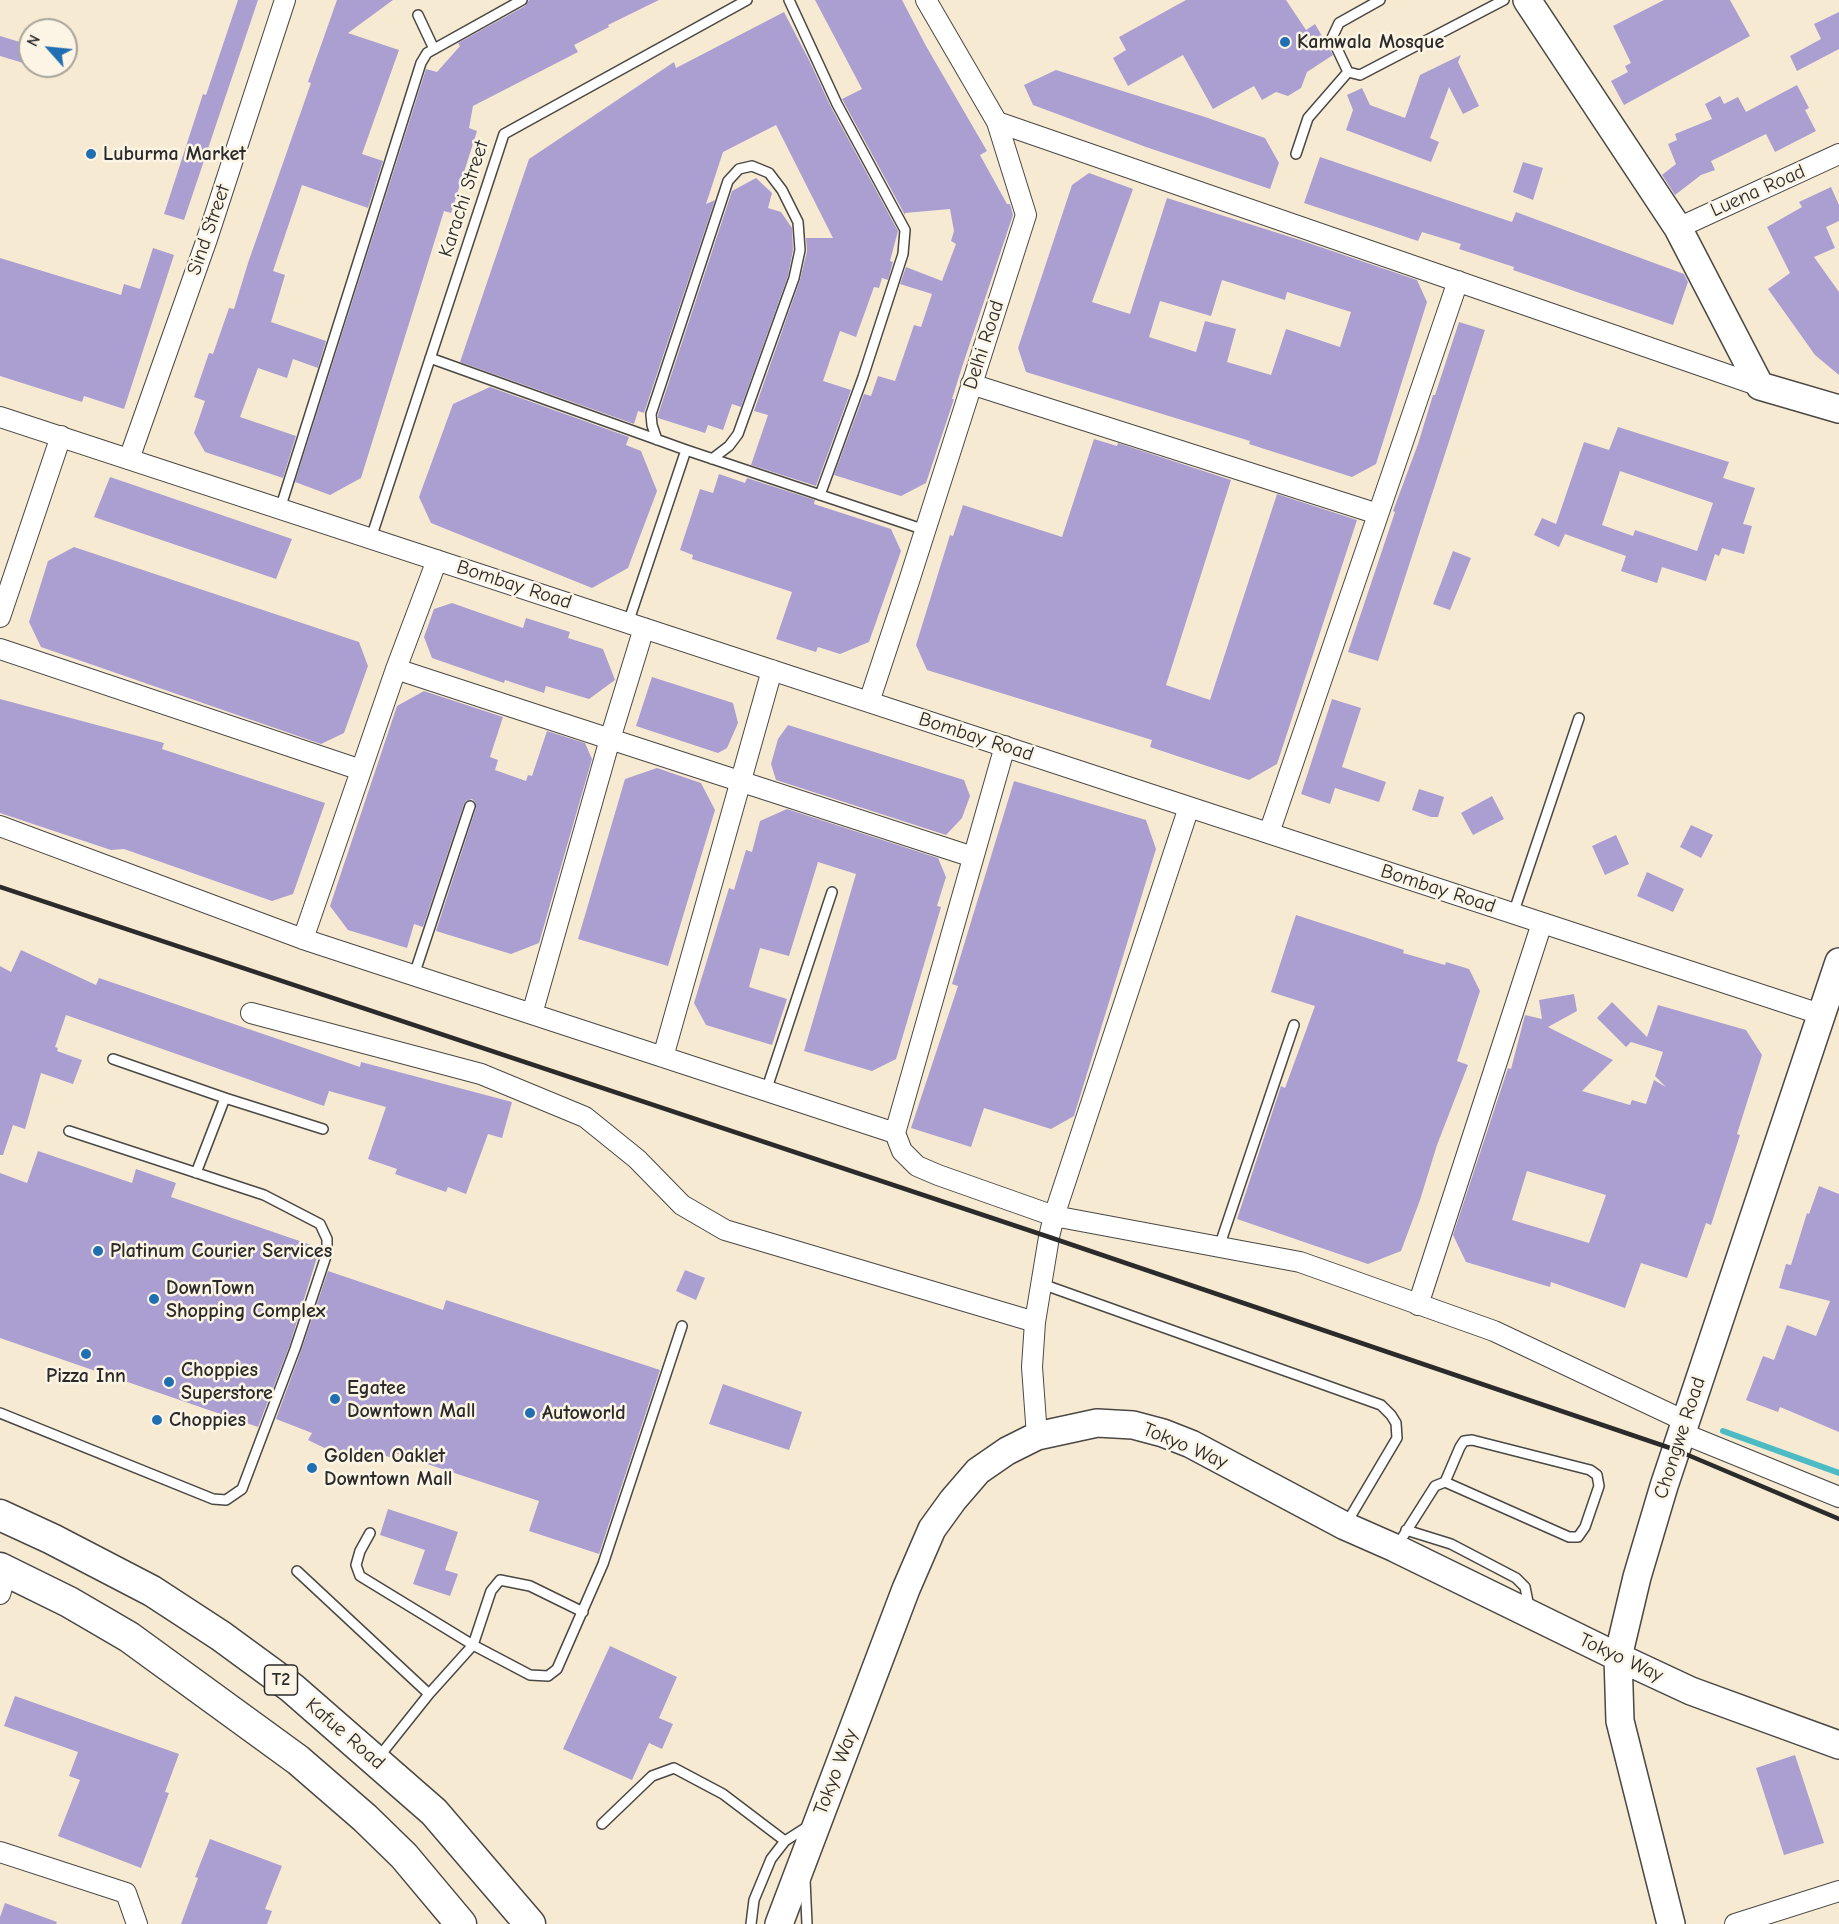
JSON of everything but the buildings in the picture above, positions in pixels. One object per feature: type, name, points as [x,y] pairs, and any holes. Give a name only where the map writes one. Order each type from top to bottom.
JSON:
[{"type":"main road","name":"Kafue Road","points":[[0,1515],[152,1591],[292,1688],[434,1812],[530,1924]]},
{"type":"main road","points":[[2,1578],[69,1602],[129,1637],[298,1761],[366,1818],[404,1856],[461,1924]]},
{"type":"street","name":"Sind Street","points":[[129,459],[207,238],[285,0]]},
{"type":"street","name":"Delhi Road","points":[[868,702],[1026,215],[997,122],[926,0]]},
{"type":"street","points":[[1527,0],[1678,228],[1761,386]]},
{"type":"street","points":[[997,122],[1761,386],[1839,409]]},
{"type":"street","name":"Luena Road","points":[[1678,228],[1839,154]]},
{"type":"street","points":[[1269,833],[1458,281]]},
{"type":"street","points":[[971,384],[1378,514]]},
{"type":"street","name":"Bombay Road","points":[[0,417],[1823,1015]]},
{"type":"street","points":[[0,617],[61,436]]},
{"type":"street","points":[[303,939],[396,669],[437,560]]},
{"type":"street","points":[[532,1014],[610,739],[636,625]]},
{"type":"street","points":[[0,649],[361,770]]},
{"type":"street","points":[[396,669],[973,857]]},
{"type":"street","points":[[663,1057],[772,670]]},
{"type":"street","points":[[1005,746],[895,1133],[902,1151],[917,1166],[1054,1215],[1300,1262],[1494,1331],[1684,1427],[1839,1497]]},
{"type":"street","points":[[1037,1436],[1032,1367],[1035,1322],[1054,1215],[1189,807]]},
{"type":"street","points":[[0,826],[303,939],[895,1133]]},
{"type":"street","points":[[1418,1305],[1542,923]]},
{"type":"street","name":"Chongwe Road","points":[[1671,1924],[1620,1720],[1618,1657],[1637,1576],[1684,1427],[1839,962]]},
{"type":"street","points":[[251,1013],[481,1074],[585,1117],[637,1159],[682,1205],[725,1230],[1035,1322]]},
{"type":"street","name":"Tokyo Way","points":[[779,1924],[794,1850],[818,1819],[906,1589],[932,1529],[978,1471],[1007,1451],[1037,1436],[1097,1423],[1133,1425],[1191,1444],[1345,1526],[1401,1539],[1531,1615],[1691,1691],[1839,1744]]},
{"type":"street","points":[[0,1852],[126,1893],[137,1924]]},
{"type":"street","points":[[1736,1924],[1839,1891]]},
{"type":"lane","points":[[280,509],[421,63],[427,53],[522,0]]},
{"type":"lane","name":"Karachi Street","points":[[371,538],[504,135],[747,0]]},
{"type":"lane","points":[[789,0],[837,104],[905,230],[903,254],[820,495]]},
{"type":"lane","points":[[1348,72],[1332,38],[1339,23],[1380,0]]},
{"type":"lane","points":[[1348,72],[1360,75],[1504,0]]},
{"type":"lane","points":[[418,15],[434,49]]},
{"type":"lane","points":[[1296,154],[1308,118],[1348,72]]},
{"type":"lane","points":[[657,440],[651,414],[728,181],[739,169],[752,166],[769,173],[782,189],[798,222],[800,250],[794,278],[738,434],[729,446],[712,459]]},
{"type":"lane","points":[[430,358],[657,440],[925,530]]},
{"type":"lane","points":[[636,625],[686,450]]},
{"type":"lane","points":[[1513,914],[1579,718]]},
{"type":"lane","points":[[414,975],[470,806]]},
{"type":"lane","points":[[766,1090],[832,892]]},
{"type":"lane","points":[[1218,1247],[1294,1024]]},
{"type":"lane","points":[[113,1059],[323,1129]]},
{"type":"lane","points":[[196,1173],[225,1098]]},
{"type":"lane","points":[[0,1413],[213,1499],[226,1500],[242,1489],[295,1349],[327,1253],[327,1239],[320,1224],[264,1195],[69,1131]]},
{"type":"lane","points":[[1042,1284],[1381,1405],[1396,1423],[1397,1438],[1345,1526]]},
{"type":"lane","points":[[370,1533],[360,1551],[356,1565],[360,1576],[473,1645],[530,1675],[548,1676],[557,1669],[603,1564],[682,1326]]},
{"type":"lane","points":[[1401,1539],[1435,1486],[1445,1482],[1464,1441],[1472,1440],[1590,1470],[1597,1475],[1599,1486],[1585,1527],[1578,1536],[1569,1537],[1445,1482]]},
{"type":"lane","points":[[297,1571],[429,1694]]},
{"type":"lane","points":[[376,1761],[429,1694],[473,1645],[491,1591],[500,1580],[530,1586],[583,1612]]},
{"type":"lane","points":[[602,1824],[652,1776],[674,1768],[723,1794],[794,1850],[807,1924]]},
{"type":"lane","points":[[752,1924],[754,1900],[771,1859],[794,1850]]},
{"type":"waterway","points":[[1723,1431],[1839,1473]]},
{"type":"railway","points":[[0,887],[1049,1237],[1676,1450],[1839,1519]]},
{"type":"place","name":"Kamwala Mosque","points":[[1285,42]]},
{"type":"place","name":"Luburma Market","points":[[91,154]]},
{"type":"place","name":"Platinum Courier Services","points":[[98,1251]]},
{"type":"place","name":"DownTown Shopping Complex","points":[[154,1299]]},
{"type":"place","name":"Pizza Inn","points":[[86,1354]]},
{"type":"place","name":"Choppies Superstore","points":[[169,1382]]},
{"type":"place","name":"Egatee Downtown Mall","points":[[335,1399]]},
{"type":"place","name":"Autoworld","points":[[530,1413]]},
{"type":"place","name":"Choppies","points":[[157,1420]]},
{"type":"place","name":"Golden Oaklet Downtown Mall","points":[[312,1468]]}]
